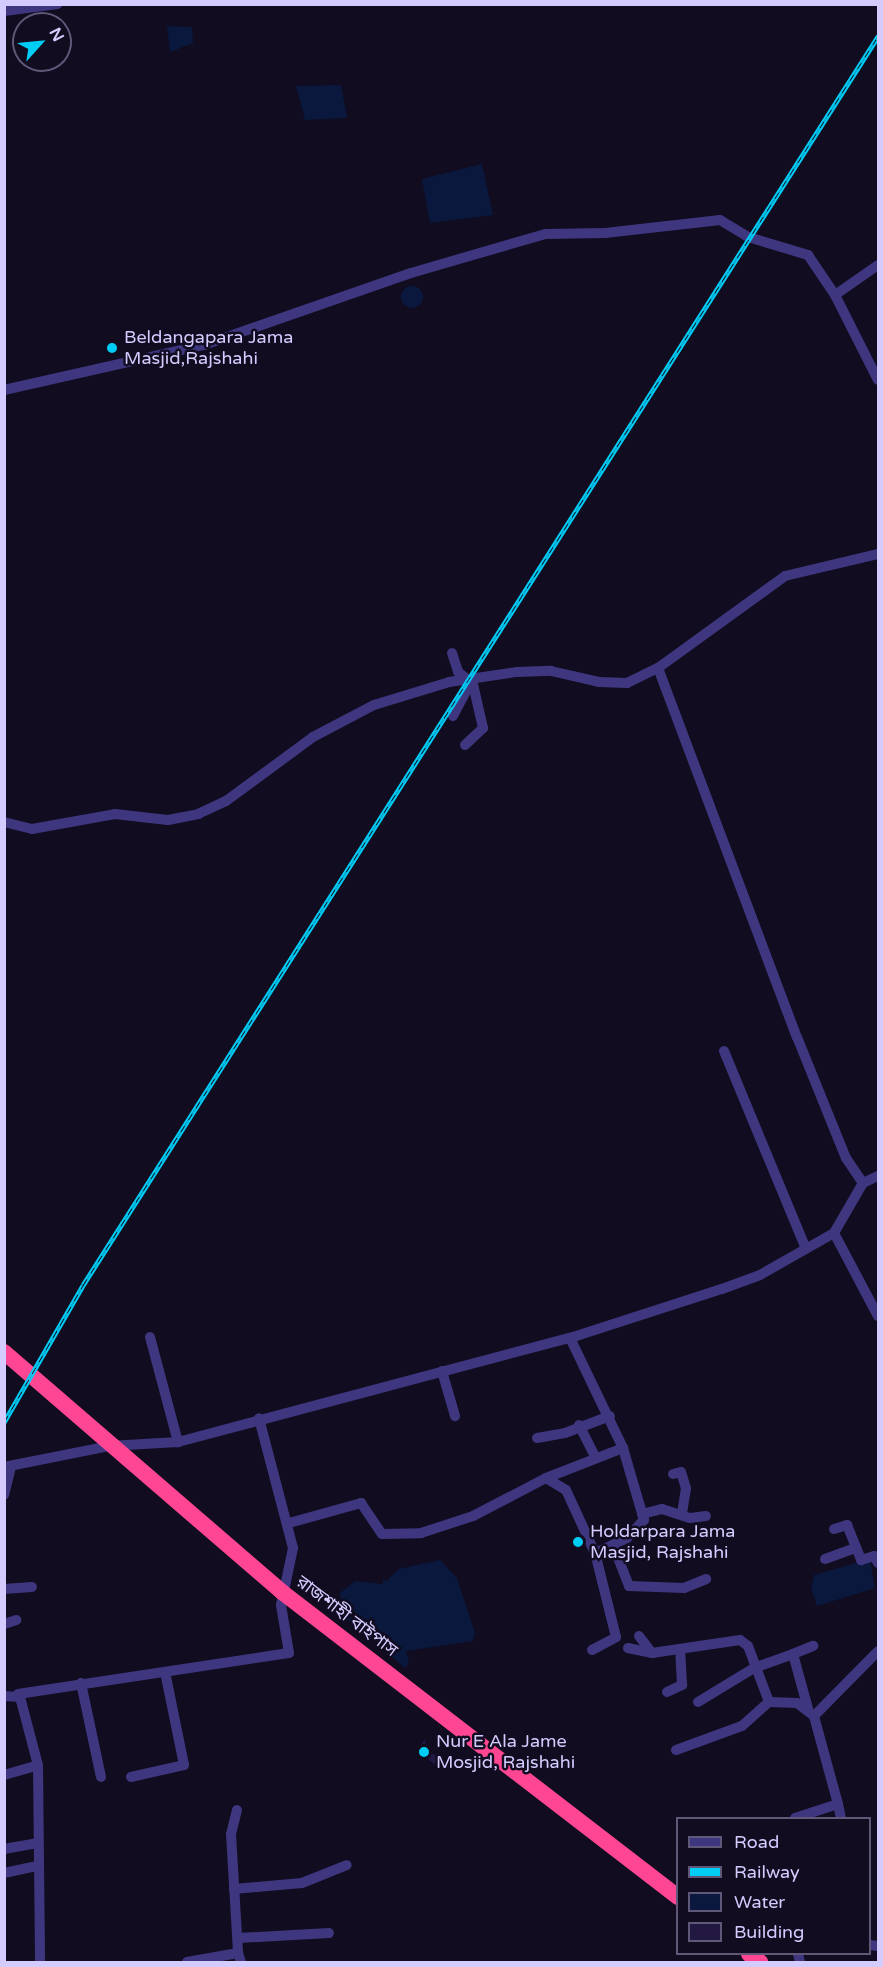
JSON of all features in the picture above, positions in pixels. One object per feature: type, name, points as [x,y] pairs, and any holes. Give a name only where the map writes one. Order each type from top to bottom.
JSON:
[{"type":"highway","name":"রাজশাহী বাইপাস","points":[[4,1352],[109,1446],[282,1592],[676,1895]]},
{"type":"street","points":[[4,11],[58,4]]},
{"type":"street","points":[[4,390],[204,345],[411,273],[545,234],[605,233],[720,220],[748,237],[808,255],[835,295],[879,380]]},
{"type":"street","points":[[835,295],[879,265]]},
{"type":"street","points":[[4,822],[32,829],[115,814],[168,820],[198,814],[226,801],[313,737],[374,705],[470,680],[551,671],[599,682],[627,683],[658,668],[785,576],[879,554]]},
{"type":"street","points":[[452,653],[459,672],[470,680],[483,728],[465,745]]},
{"type":"street","points":[[658,668],[797,1037],[846,1158],[863,1183]]},
{"type":"street","points":[[453,716],[470,680]]},
{"type":"street","points":[[724,1051],[806,1249]]},
{"type":"street","points":[[4,1495],[8,1467],[109,1446],[178,1442],[259,1418],[570,1338],[760,1275],[834,1233],[863,1183],[879,1176]]},
{"type":"street","points":[[834,1233],[879,1316]]},
{"type":"street","points":[[150,1337],[178,1442]]},
{"type":"street","points":[[570,1338],[610,1416],[623,1448],[644,1520],[613,1545],[596,1553]]},
{"type":"street","points":[[442,1371],[455,1416]]},
{"type":"street","points":[[537,1438],[610,1416]]},
{"type":"street","points":[[4,1696],[289,1653],[282,1592],[293,1548],[289,1523],[259,1418]]},
{"type":"street","points":[[579,1425],[595,1457]]},
{"type":"street","points":[[289,1523],[361,1503],[382,1534],[421,1533],[473,1516],[546,1478],[623,1448]]},
{"type":"street","points":[[674,1474],[681,1472],[686,1488],[682,1512]]},
{"type":"street","points":[[546,1478],[566,1490],[596,1553],[616,1637],[592,1650]]},
{"type":"street","points":[[642,1514],[662,1509],[682,1512],[690,1518],[706,1516]]},
{"type":"street","points":[[834,1529],[847,1525],[861,1560],[874,1556],[879,1563]]},
{"type":"street","points":[[613,1545],[629,1586],[684,1588],[706,1579]]},
{"type":"street","points":[[825,1559],[856,1548]]},
{"type":"street","points":[[4,1589],[32,1587]]},
{"type":"street","points":[[4,1624],[16,1620]]},
{"type":"street","points":[[639,1636],[652,1653]]},
{"type":"street","points":[[628,1648],[652,1653],[740,1640],[747,1646],[769,1702]]},
{"type":"street","points":[[698,1702],[754,1668],[813,1646]]},
{"type":"street","points":[[667,1692],[682,1684],[680,1650]]},
{"type":"street","points":[[811,1714],[879,1651]]},
{"type":"street","points":[[793,1654],[841,1817]]},
{"type":"street","points":[[130,1777],[184,1764],[165,1672]]},
{"type":"street","points":[[81,1683],[101,1777]]},
{"type":"street","points":[[18,1694],[38,1765],[39,1962]]},
{"type":"street","points":[[676,1750],[742,1726],[769,1702],[797,1703],[811,1714]]},
{"type":"street","points":[[4,1775],[38,1765]]},
{"type":"street","points":[[798,1817],[838,1804]]},
{"type":"street","points":[[187,1962],[240,1958],[231,1834],[237,1810]]},
{"type":"street","points":[[4,1849],[38,1843]]},
{"type":"street","points":[[234,1889],[302,1883],[347,1865]]},
{"type":"street","points":[[4,1873],[37,1866]]},
{"type":"street","points":[[238,1938],[329,1933]]},
{"type":"water","points":[[167,26],[192,27],[193,43],[170,52]]},
{"type":"water","points":[[341,85],[347,118],[305,120],[296,86]]},
{"type":"water","points":[[482,164],[493,215],[430,223],[422,179]]},
{"type":"water","points":[[412,286],[420,289],[423,297],[420,305],[412,308],[404,305],[401,297],[404,289]]},
{"type":"water","points":[[870,1559],[875,1588],[817,1606],[811,1588],[814,1575]]},
{"type":"water","points":[[440,1560],[457,1578],[475,1633],[473,1641],[406,1651],[409,1663],[405,1668],[344,1617],[340,1593],[355,1581],[383,1584],[383,1579],[387,1581],[398,1569]]},
{"type":"building","name":"Nur E Ala Jame Mosjid, Rajshahi","points":[[425,1739],[426,1750],[444,1760],[435,1765],[418,1750]]},
{"type":"railway","points":[[4,1422],[83,1285],[878,36]]},
{"type":"place","name":"Beldangapara Jama Masjid,Rajshahi","points":[[112,348]]},
{"type":"place","name":"Holdarpara Jama Masjid, Rajshahi","points":[[578,1542]]},
{"type":"place","name":"Nur E Ala Jame Mosjid, Rajshahi","points":[[424,1752]]}]
